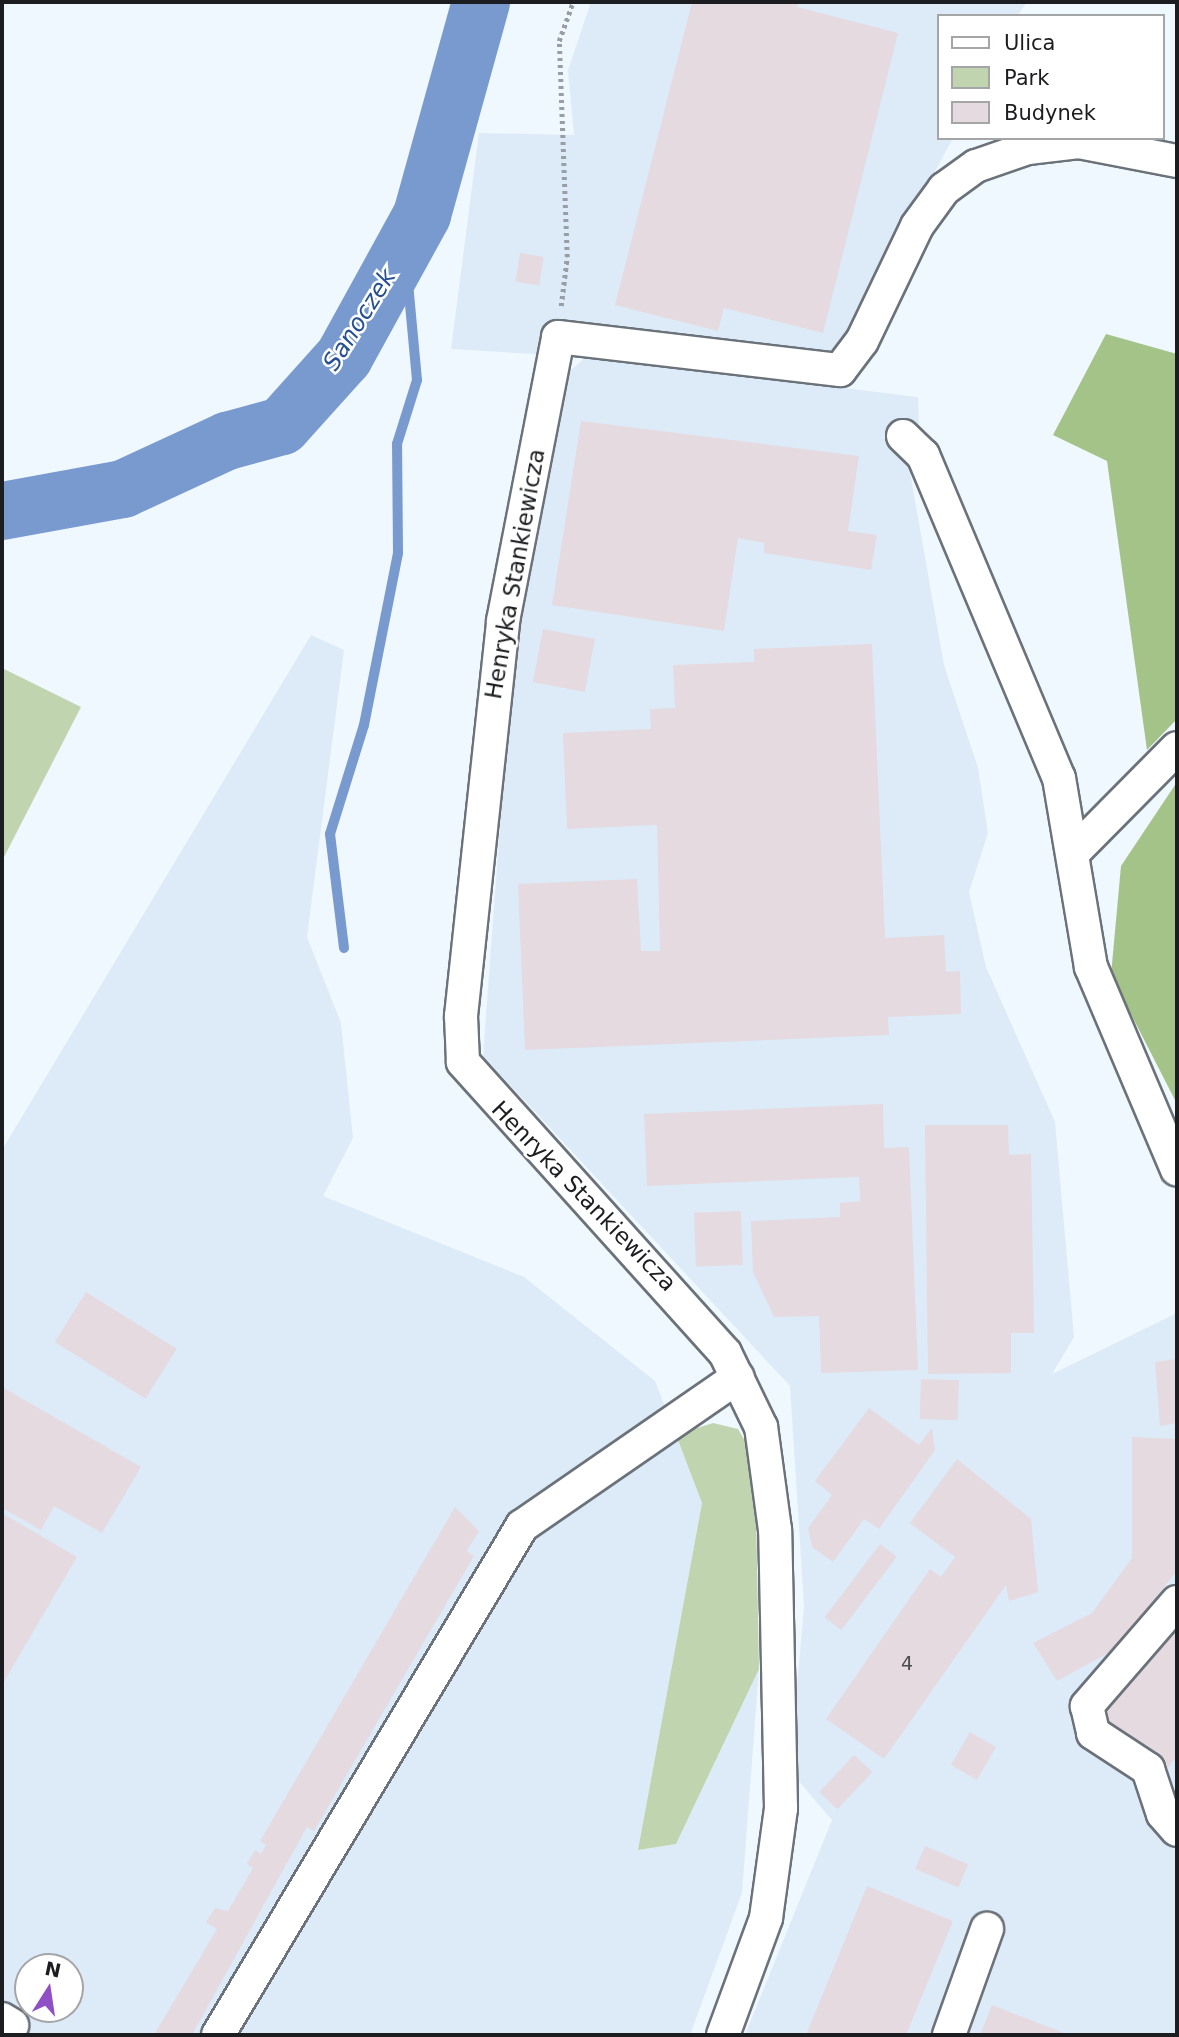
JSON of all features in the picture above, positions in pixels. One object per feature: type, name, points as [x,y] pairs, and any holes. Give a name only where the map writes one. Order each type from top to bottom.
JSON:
[{"type":"street","points":[[558,337],[840,370],[862,341],[917,226],[944,189],[976,166],[1028,148],[1079,142],[1177,161]]},
{"type":"street","name":"Henryka Stankiewicza","points":[[558,337],[503,621],[461,1016],[463,1062],[679,1296],[725,1353],[761,1427],[769,1472],[782,1702],[781,1808],[766,1918],[723,2035]]},
{"type":"street","points":[[903,436],[923,455],[1059,778],[1074,852],[1077,909],[1091,967],[1177,1170]]},
{"type":"street","points":[[1074,852],[1177,748]]},
{"type":"street","points":[[218,2035],[522,1526],[738,1377]]},
{"type":"street","points":[[1177,1602],[1087,1706],[1094,1733],[1148,1769],[1165,1789],[1163,1814],[1177,1830]]},
{"type":"street","points":[[949,2035],[987,1929]]},
{"type":"path","points":[[558,337],[567,257],[559,41],[573,2]]},
{"type":"shaded area","points":[[591,2],[1027,2],[1018,14],[937,14],[937,140],[952,140],[820,385],[918,397],[919,425],[907,455],[944,665],[978,768],[988,833],[969,892],[986,967],[1055,1122],[1074,1337],[1052,1374],[1177,1313],[1177,2035],[745,2035],[832,1820],[790,1771],[804,1606],[790,1386],[483,1056],[511,677],[561,379],[586,357],[451,349],[479,133],[574,135],[568,70]]},
{"type":"shaded area","points":[[311,635],[344,650],[307,937],[341,1023],[353,1138],[323,1196],[524,1277],[655,1381],[702,1503],[638,1850],[676,1844],[759,1669],[742,1893],[690,2035],[2,2035],[2,1150]]},
{"type":"green space","points":[[1106,334],[1177,354],[1177,719],[1147,750],[1107,461],[1053,435]]},
{"type":"green space","points":[[2,668],[81,707],[2,861]]},
{"type":"green space","points":[[1177,782],[1177,1104],[1111,975],[1121,866]]},
{"type":"green space","points":[[713,1423],[738,1429],[755,1458],[759,1669],[676,1844],[638,1850],[702,1503],[676,1435]]},
{"type":"building","points":[[692,2],[799,2],[797,7],[898,33],[823,333],[724,308],[718,331],[615,305]]},
{"type":"building","points":[[520,253],[544,257],[539,285],[515,282]]},
{"type":"building","points":[[581,421],[859,456],[848,531],[877,535],[871,570],[764,553],[764,543],[738,538],[724,631],[552,605]]},
{"type":"building","points":[[543,629],[595,639],[585,692],[533,682]]},
{"type":"building","points":[[872,644],[885,938],[944,935],[946,972],[960,971],[961,1014],[888,1017],[889,1035],[525,1050],[518,884],[637,879],[641,951],[660,951],[657,825],[567,829],[563,733],[651,729],[650,709],[675,708],[673,665],[754,662],[754,649]]},
{"type":"building","points":[[883,1104],[884,1148],[909,1147],[918,1370],[821,1373],[819,1316],[774,1317],[753,1272],[751,1221],[840,1217],[840,1203],[860,1201],[859,1177],[647,1186],[644,1114]]},
{"type":"building","points":[[925,1125],[1008,1125],[1009,1155],[1031,1154],[1034,1333],[1011,1333],[1011,1373],[928,1374]]},
{"type":"building","points":[[741,1211],[743,1265],[696,1267],[694,1213]]},
{"type":"building","points":[[86,1292],[177,1349],[145,1399],[55,1342]]},
{"type":"building","points":[[1177,1359],[1177,1423],[1160,1426],[1155,1362]]},
{"type":"building","points":[[921,1379],[959,1380],[958,1420],[920,1419]]},
{"type":"building","points":[[2,1387],[141,1467],[102,1533],[54,1506],[41,1530],[2,1508]]},
{"type":"building","points":[[869,1408],[919,1445],[932,1428],[935,1450],[879,1529],[864,1519],[833,1562],[812,1547],[808,1528],[832,1495],[815,1481]]},
{"type":"building","points":[[1132,1437],[1177,1439],[1177,1570],[1119,1647],[1057,1681],[1033,1643],[1092,1613],[1132,1558]]},
{"type":"building","points":[[957,1459],[1031,1519],[1038,1592],[1009,1601],[1006,1585],[884,1759],[826,1719],[930,1569],[941,1577],[955,1557],[910,1523]]},
{"type":"building","points":[[455,1507],[479,1531],[467,1551],[474,1556],[314,1831],[307,1827],[192,2035],[154,2035],[217,1929],[206,1922],[215,1908],[228,1911],[253,1868],[247,1864],[255,1850],[261,1854],[266,1845],[260,1841]]},
{"type":"building","points":[[2,1513],[77,1557],[2,1685]]},
{"type":"building","points":[[880,1544],[897,1557],[841,1630],[825,1617]]},
{"type":"building","points":[[1177,1606],[1177,1756],[1168,1768],[1096,1714]]},
{"type":"building","points":[[970,1732],[996,1747],[977,1780],[951,1765]]},
{"type":"building","points":[[854,1755],[872,1772],[838,1809],[819,1792]]},
{"type":"building","points":[[925,1846],[968,1864],[958,1887],[915,1869]]},
{"type":"building","points":[[867,1886],[953,1921],[906,2035],[806,2035]]},
{"type":"building","points":[[992,2005],[1069,2035],[980,2035]]},
{"type":"waterway","name":"Sanoczek","points":[[2,511],[123,489],[227,441],[282,426],[344,357],[422,215],[481,2]]},
{"type":"waterway","points":[[344,948],[330,834],[364,725],[398,553],[397,444],[417,380],[409,293],[393,268]]}]
